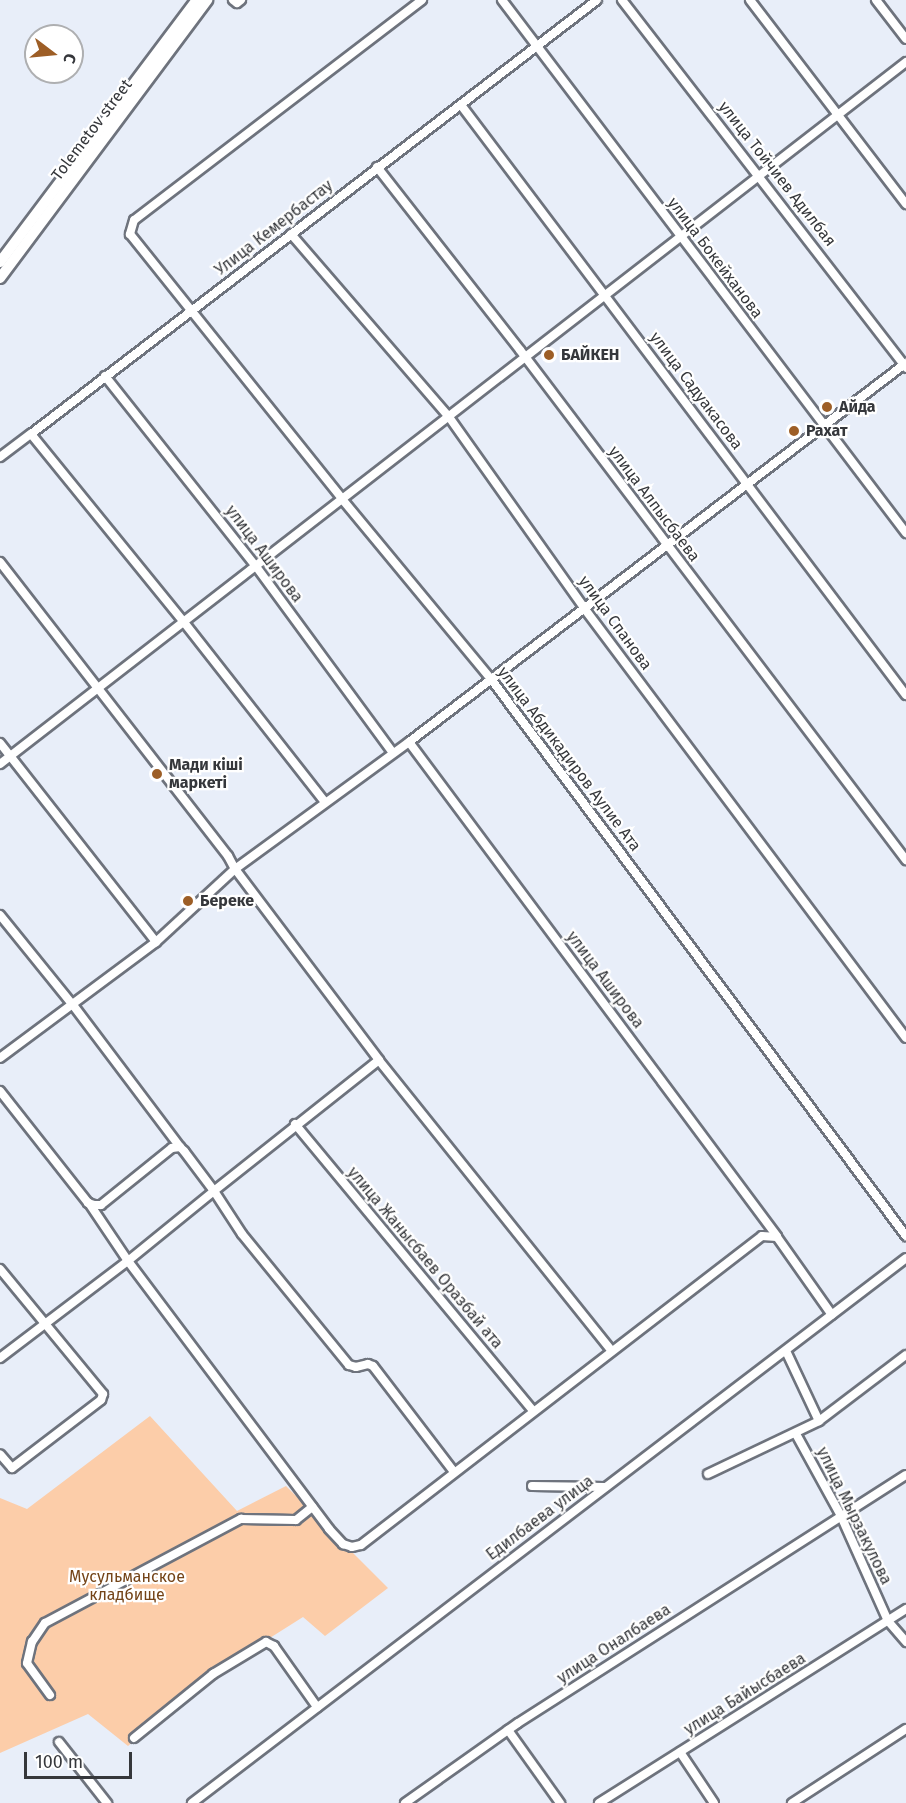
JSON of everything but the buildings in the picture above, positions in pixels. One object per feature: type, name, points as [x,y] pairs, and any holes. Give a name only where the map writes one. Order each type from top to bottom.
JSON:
[{"type":"main road","name":"Tolemetov street","points":[[0,262],[197,0]]},
{"type":"main road","name":"Tolemetov street","points":[[0,278],[207,0]]},
{"type":"street","points":[[233,0],[237,3],[241,0]]},
{"type":"street","name":"улица Абдикадиров Аулие Ата","points":[[422,0],[135,220],[130,228],[130,234],[342,499],[491,678],[906,1236]]},
{"type":"street","name":"улица Бокейханова","points":[[502,0],[906,533]]},
{"type":"street","name":"Улица Кемербастау","points":[[0,457],[597,0]]},
{"type":"street","name":"улица Тойчиев Адилбая","points":[[622,0],[905,365]]},
{"type":"street","points":[[750,0],[906,204]]},
{"type":"street","points":[[876,0],[906,39]]},
{"type":"street","points":[[0,764],[906,62]]},
{"type":"street","name":"улица Садуакасова","points":[[461,105],[906,695]]},
{"type":"street","name":"улица Алпысбаева","points":[[376,167],[526,358],[665,545],[906,860]]},
{"type":"street","name":"улица Спанова","points":[[291,234],[449,417],[584,608],[906,1038]]},
{"type":"street","points":[[0,1058],[156,942],[235,869],[409,742],[665,545],[749,485],[905,365]]},
{"type":"street","name":"улица Аширова","points":[[105,376],[255,565],[393,753]]},
{"type":"street","points":[[31,434],[183,621],[325,802]]},
{"type":"street","points":[[0,562],[228,856],[235,869],[379,1060],[611,1350]]},
{"type":"street","name":"улица Аширова","points":[[409,742],[777,1237],[832,1315]]},
{"type":"street","points":[[0,743],[156,942]]},
{"type":"street","points":[[0,915],[73,1005],[214,1191],[242,1234],[349,1365],[373,1366],[454,1472]]},
{"type":"street","points":[[0,1358],[128,1261],[379,1060]]},
{"type":"street","points":[[0,1091],[88,1203],[128,1261],[312,1507],[343,1544],[361,1545],[611,1350],[762,1236],[777,1237]]},
{"type":"street","name":"улица Жанысбаев Оразбай ата","points":[[295,1125],[533,1411]]},
{"type":"street","points":[[88,1203],[101,1205],[172,1148],[180,1147]]},
{"type":"street","name":"Едилбаева улица","points":[[195,1802],[906,1258]]},
{"type":"street","points":[[0,1269],[103,1394],[101,1400],[12,1468],[0,1454]]},
{"type":"street","points":[[786,1351],[819,1421]]},
{"type":"street","points":[[708,1474],[796,1434],[819,1421],[906,1355]]},
{"type":"street","name":"улица Мырзакулова","points":[[796,1434],[842,1516],[888,1620],[906,1642]]},
{"type":"street","name":"улица Оналбаева","points":[[405,1803],[508,1730],[906,1475]]},
{"type":"street","points":[[532,1486],[606,1486]]},
{"type":"street","points":[[50,1695],[27,1663],[32,1642],[45,1623],[241,1519],[296,1520],[312,1507]]},
{"type":"street","name":"улица Байысбаева","points":[[599,1803],[906,1609]]},
{"type":"street","points":[[134,1738],[213,1674],[266,1642],[274,1646],[317,1707]]},
{"type":"street","points":[[792,1803],[906,1729]]},
{"type":"street","points":[[508,1730],[561,1803]]},
{"type":"street","points":[[59,1742],[107,1803]]},
{"type":"street","points":[[680,1752],[714,1803]]},
{"type":"green space","name":"Мусульманское кладбище","points":[[150,1416],[237,1511],[286,1486],[388,1588],[325,1636],[303,1617],[213,1674],[128,1746],[88,1714],[0,1753],[0,1498],[27,1509]]},
{"type":"place","name":"БАЙКЕН","points":[[549,355]]},
{"type":"place","name":"Айда","points":[[827,407]]},
{"type":"place","name":"Рахат","points":[[794,431]]},
{"type":"place","name":"Мади кіші маркеті","points":[[157,774]]},
{"type":"place","name":"Береке","points":[[188,901]]}]
